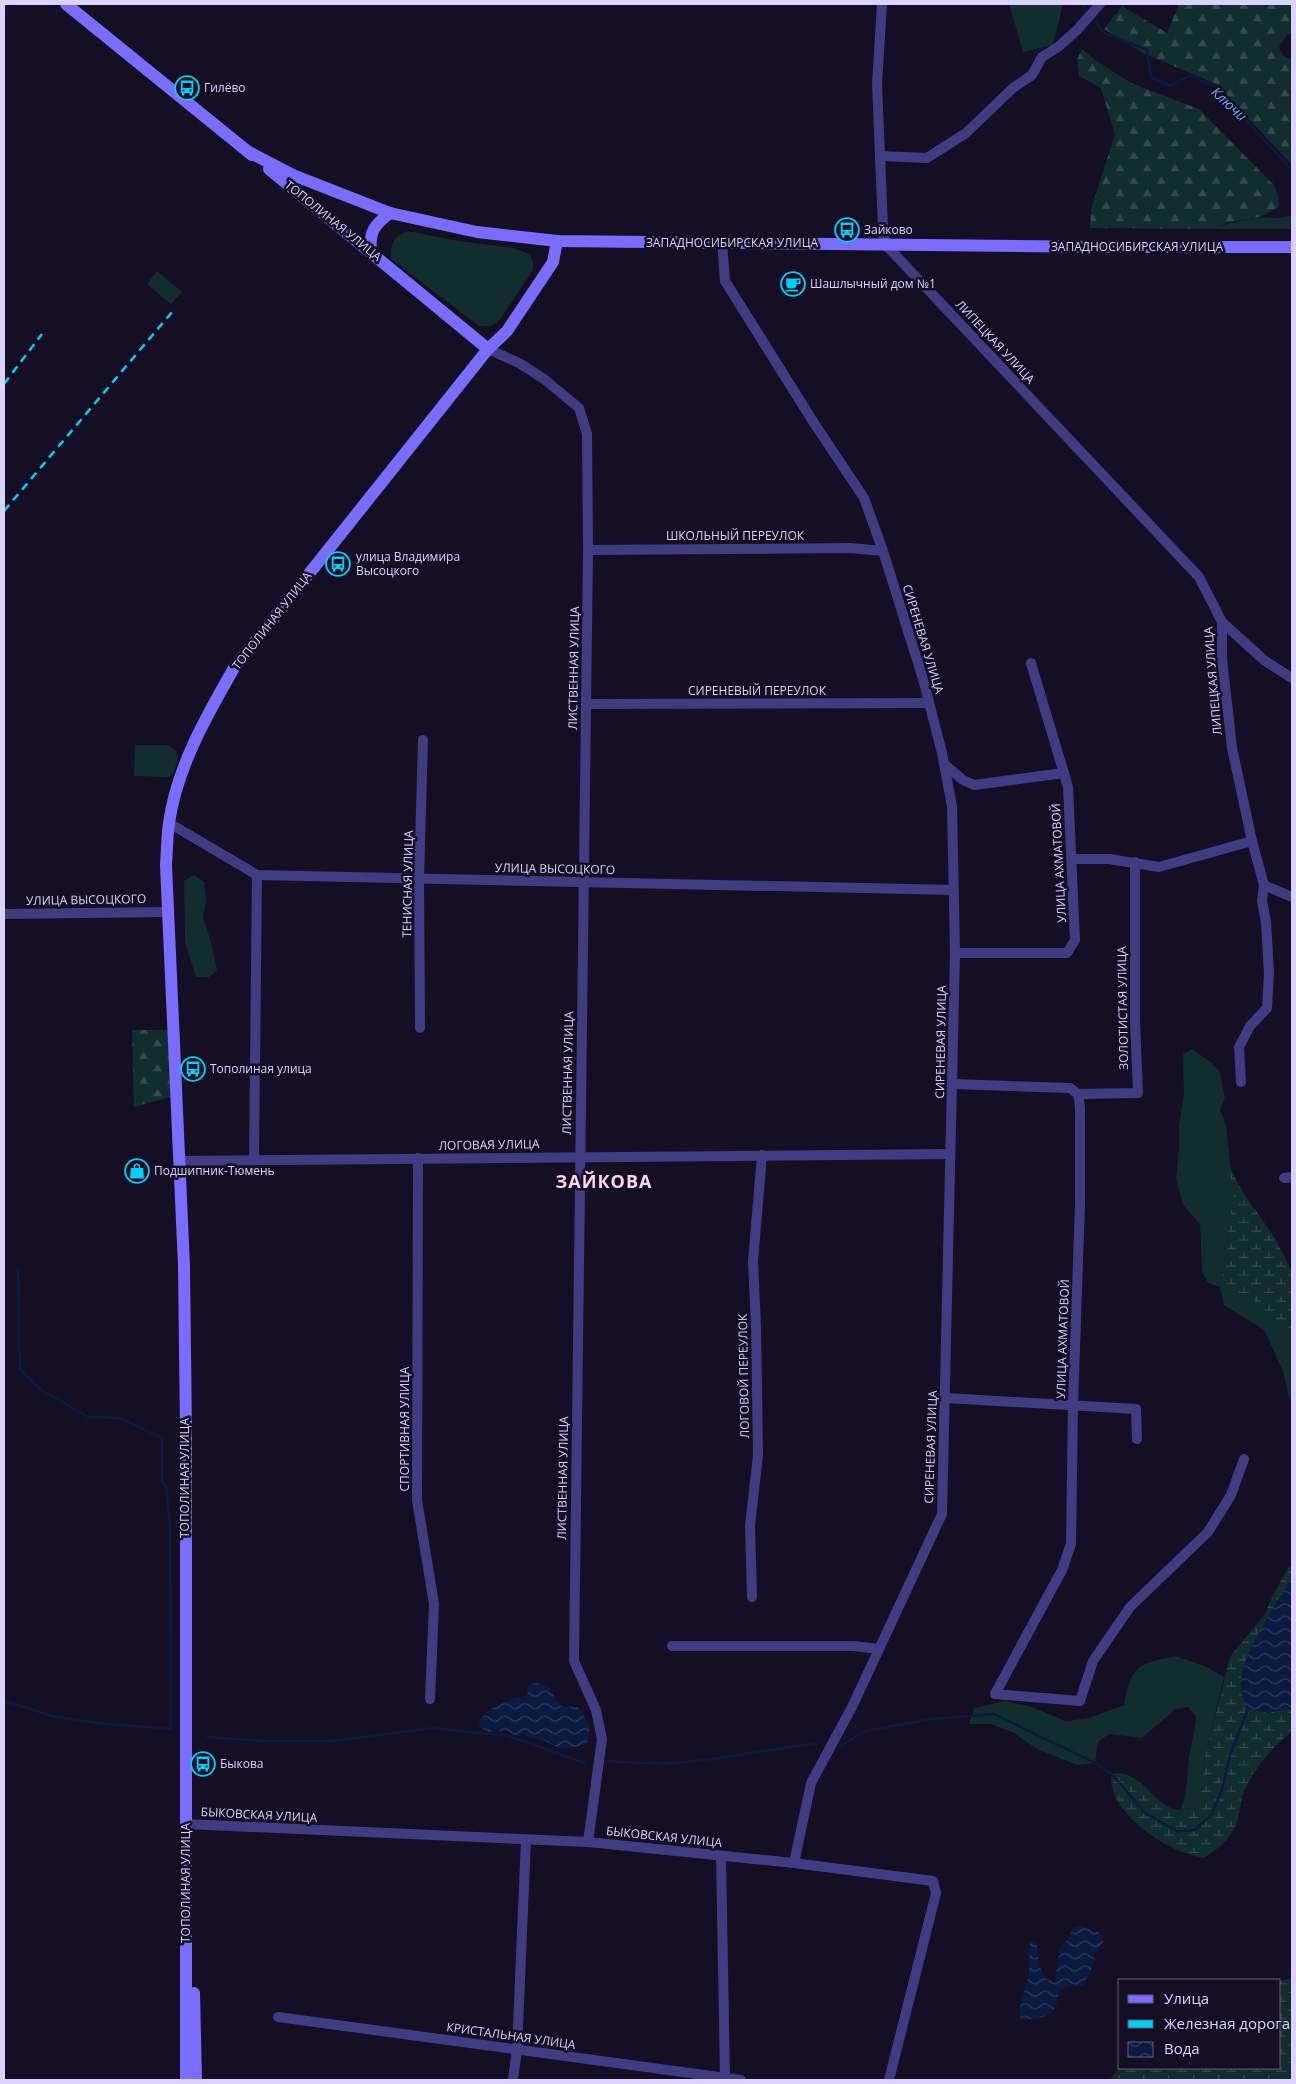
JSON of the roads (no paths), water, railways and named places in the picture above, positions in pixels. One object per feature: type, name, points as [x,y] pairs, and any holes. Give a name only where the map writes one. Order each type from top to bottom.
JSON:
[{"type":"main road","points":[[66,4],[247,150]]},
{"type":"main road","name":"ЗАПАДНОСИБИРСКАЯ УЛИЦА","points":[[247,150],[293,175],[390,213],[476,232],[558,242],[722,242],[1102,248],[1292,248]]},
{"type":"main road","name":"ТОПОЛИНАЯ УЛИЦА","points":[[247,150],[488,349]]},
{"type":"main road","points":[[371,252],[369,238],[378,222],[390,213]]},
{"type":"main road","name":"ТОПОЛИНАЯ УЛИЦА","points":[[186,2080],[186,1434],[184,1266],[180,1161],[175,1109],[166,865],[169,823],[176,793],[201,725],[234,668],[488,349],[507,331],[553,262],[558,242]]},
{"type":"main road","points":[[186,1916],[194,1970],[196,2080]]},
{"type":"street","points":[[882,4],[877,84],[883,227],[886,244]]},
{"type":"street","points":[[880,156],[927,158],[966,133],[1013,88],[1032,75],[1042,57],[1058,47],[1077,30],[1100,4]]},
{"type":"street","name":"СИРЕНЕВАЯ УЛИЦА","points":[[722,242],[726,281],[789,384],[864,498],[883,551],[929,703],[952,806],[955,953],[942,1514],[852,1707],[811,1783],[794,1864]]},
{"type":"street","name":"ЛИПЕЦКАЯ УЛИЦА","points":[[886,244],[1199,577],[1222,622],[1222,658],[1232,748],[1252,841],[1264,884],[1262,901],[1266,922],[1269,973],[1267,1008],[1250,1026],[1239,1048],[1241,1082]]},
{"type":"street","name":"ЛИСТВЕННАЯ УЛИЦА","points":[[488,349],[519,363],[544,379],[579,408],[587,434],[588,550],[574,1661],[596,1710],[602,1739],[588,1842]]},
{"type":"street","name":"ШКОЛЬНЫЙ ПЕРЕУЛОК","points":[[588,550],[850,548],[883,551]]},
{"type":"street","points":[[1222,622],[1265,661],[1292,678]]},
{"type":"street","name":"УЛИЦА АХМАТОВОЙ","points":[[955,953],[1067,953],[1075,940],[1073,859],[1068,787],[1031,662]]},
{"type":"street","name":"СИРЕНЕВЫЙ ПЕРЕУЛОК","points":[[586,704],[929,703]]},
{"type":"street","name":"ТЕНИСНАЯ УЛИЦА","points":[[420,1028],[420,879],[423,740]]},
{"type":"street","points":[[944,764],[963,780],[974,785],[1064,773]]},
{"type":"street","name":"УЛИЦА ВЫСОЦКОГО","points":[[169,823],[257,875],[954,890]]},
{"type":"street","points":[[1073,859],[1109,859],[1159,867],[1252,841]]},
{"type":"street","name":"ЗОЛОТИСТАЯ УЛИЦА","points":[[1078,1094],[1138,1093],[1135,1022],[1134,862]]},
{"type":"street","points":[[254,1160],[257,875]]},
{"type":"street","points":[[1264,884],[1292,897]]},
{"type":"street","name":"УЛИЦА ВЫСОЦКОГО","points":[[4,914],[169,912]]},
{"type":"street","points":[[953,1084],[1070,1088],[1078,1094]]},
{"type":"street","name":"УЛИЦА АХМАТОВОЙ","points":[[1078,1094],[1080,1107],[1080,1204],[1073,1405],[1071,1544],[1062,1570],[995,1694],[1080,1701],[1092,1660],[1130,1607],[1208,1532],[1231,1495],[1244,1459]]},
{"type":"street","name":"ЛОГОВАЯ УЛИЦА","points":[[180,1161],[949,1154]]},
{"type":"street","name":"ЛОГОВОЙ ПЕРЕУЛОК","points":[[752,1597],[750,1526],[758,1455],[753,1261],[762,1155]]},
{"type":"street","name":"СПОРТИВНАЯ УЛИЦА","points":[[418,1158],[417,1500],[434,1604],[430,1699]]},
{"type":"street","points":[[946,1398],[1136,1409],[1138,1439]]},
{"type":"street","points":[[672,1646],[853,1646],[879,1649]]},
{"type":"street","name":"БЫКОВСКАЯ УЛИЦА","points":[[186,1824],[588,1842],[934,1881],[936,1893],[889,2080]]},
{"type":"street","points":[[513,2080],[517,2049],[526,1840]]},
{"type":"street","points":[[721,1856],[725,2078]]},
{"type":"street","name":"КРИСТАЛЬНАЯ УЛИЦА","points":[[278,2017],[741,2080]]},
{"type":"water","points":[[1292,1578],[1292,1708],[1268,1713],[1248,1709],[1243,1698],[1241,1679],[1248,1654]]},
{"type":"water","points":[[539,1683],[549,1687],[561,1706],[577,1707],[581,1711],[590,1726],[588,1741],[584,1745],[562,1749],[523,1734],[515,1736],[508,1731],[488,1732],[478,1726],[480,1720],[487,1712],[512,1699],[527,1695],[528,1687]]},
{"type":"water","points":[[1081,1926],[1103,1934],[1103,1943],[1095,1953],[1093,1966],[1084,1985],[1069,1987],[1059,1991],[1056,2006],[1045,2016],[1035,2019],[1020,2018],[1021,2000],[1029,1972],[1031,1940],[1037,1944],[1042,1973],[1049,1980],[1055,1982],[1060,1947],[1066,1942],[1074,1927]]},
{"type":"waterway","name":"Ключи","points":[[1083,4],[1085,10]]},
{"type":"waterway","name":"Ключи","points":[[1095,21],[1104,33],[1147,50],[1151,77],[1170,86],[1191,75],[1218,89],[1288,166],[1292,168]]},
{"type":"waterway","points":[[4,1703],[8,1702],[52,1716],[97,1723],[171,1729],[170,1527],[166,1485],[162,1482],[162,1438],[121,1418],[88,1417],[40,1389],[20,1369],[18,1270]]},
{"type":"waterway","points":[[839,1747],[865,1731],[932,1719],[994,1714],[1095,1763],[1112,1774],[1145,1813],[1177,1831],[1195,1830],[1212,1814],[1222,1790],[1230,1755],[1248,1709]]},
{"type":"waterway","points":[[207,1737],[262,1741],[331,1741],[433,1728],[508,1736],[585,1763]]},
{"type":"waterway","points":[[609,1761],[650,1764],[675,1763],[817,1744]]},
{"type":"railway","points":[[4,511],[172,312]]},
{"type":"railway","points":[[4,384],[42,334]]},
{"type":"place","name":"Гилёво","points":[[187,88]]},
{"type":"place","name":"Зайково","points":[[847,230]]},
{"type":"place","name":"Шашлычный дом №1","points":[[793,284]]},
{"type":"place","name":"улица Владимира Высоцкого","points":[[338,564]]},
{"type":"place","name":"Тополиная улица","points":[[193,1069]]},
{"type":"place","name":"Подшипник-Тюмень","points":[[137,1171]]},
{"type":"place","name":"Быкова","points":[[203,1764]]},
{"type":"district","name":"ЗАЙКОВА","points":[[604,1182]]}]
